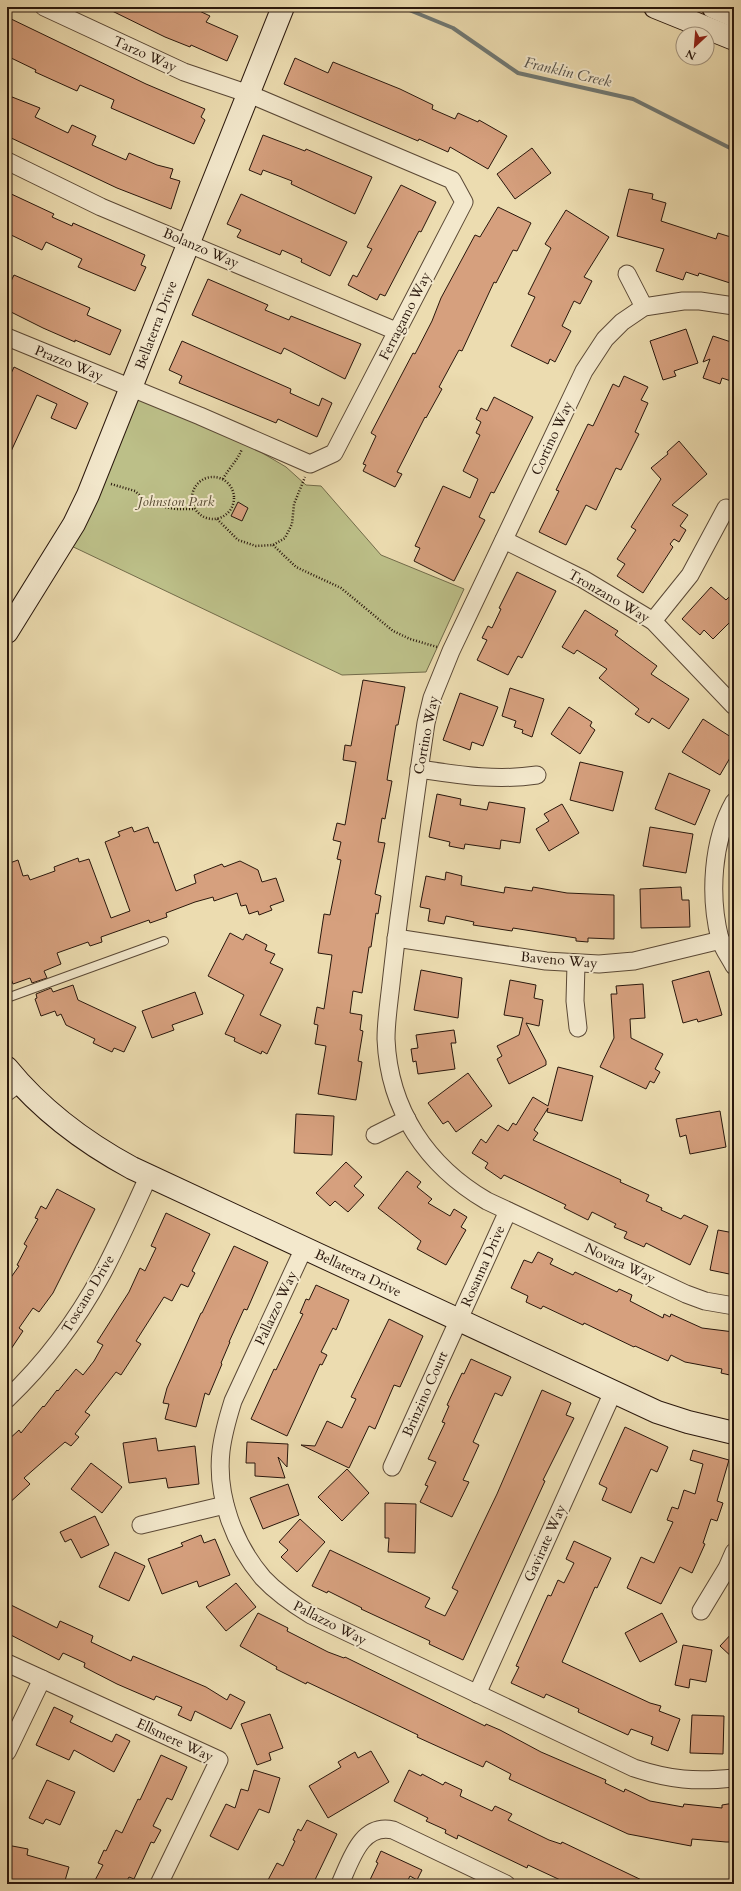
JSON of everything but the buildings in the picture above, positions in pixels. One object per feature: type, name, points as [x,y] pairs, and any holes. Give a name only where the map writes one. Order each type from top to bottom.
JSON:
[{"type":"street","name":"Tarzo Way","points":[[44,7],[184,72],[248,94]]},
{"type":"street","points":[[655,7],[734,40]]},
{"type":"street","points":[[713,7],[734,16]]},
{"type":"street","name":"Bellaterra Drive","points":[[7,632],[74,524],[95,478],[279,17]]},
{"type":"street","name":"Ferragamo Way","points":[[248,94],[452,180],[464,202],[334,453],[310,464]]},
{"type":"street","name":"Bolanzo Way","points":[[7,161],[101,207],[396,332]]},
{"type":"street","points":[[627,274],[644,306],[694,301],[734,306]]},
{"type":"street","name":"Cortino Way","points":[[508,1211],[470,1191],[434,1159],[416,1136],[406,1119],[391,1075],[386,1037],[396,938],[419,769],[426,723],[432,698],[451,651],[584,371],[605,339],[622,322],[644,306]]},
{"type":"street","name":"Prazzo Way","points":[[7,337],[131,389]]},
{"type":"street","points":[[131,389],[200,416],[310,464]]},
{"type":"street","points":[[653,621],[690,575],[726,508]]},
{"type":"street","name":"Tronzano Way","points":[[504,540],[583,578],[653,621],[734,706]]},
{"type":"street","points":[[419,769],[490,778],[514,778],[537,775]]},
{"type":"street","points":[[734,802],[722,829],[716,858],[715,904],[720,940],[734,966]]},
{"type":"street","name":"Baveno Way","points":[[396,938],[576,964],[634,961],[720,940]]},
{"type":"street","points":[[576,964],[575,1001],[578,1028]]},
{"type":"street","name":"Bellaterra Drive","points":[[11,1081],[87,1142],[109,1156],[657,1412],[688,1422],[734,1433]]},
{"type":"street","points":[[375,1135],[406,1119]]},
{"type":"street","name":"Toscano Drive","points":[[7,1399],[30,1376],[60,1340],[86,1301],[109,1260],[149,1175]]},
{"type":"street","name":"Novara Way","points":[[508,1211],[686,1294],[705,1301],[734,1306]]},
{"type":"street","name":"Rosanna Drive","points":[[459,1320],[508,1211]]},
{"type":"street","name":"Pallazzo Way","points":[[304,1248],[233,1401],[225,1426],[221,1459],[221,1479],[225,1505],[234,1531],[246,1555],[263,1577],[290,1602],[311,1615],[634,1768],[679,1780],[706,1781],[734,1778]]},
{"type":"street","name":"Brinzino Court","points":[[392,1467],[459,1320]]},
{"type":"street","name":"Gavirate Way","points":[[477,1694],[613,1392]]},
{"type":"street","points":[[141,1525],[225,1505]]},
{"type":"street","points":[[701,1611],[727,1568],[734,1552]]},
{"type":"street","name":"Ellsmere Way","points":[[7,1663],[219,1760],[159,1884]]},
{"type":"street","points":[[7,1752],[42,1679]]},
{"type":"street","points":[[340,1884],[355,1852],[363,1840],[371,1832],[382,1828],[393,1830],[506,1884]]},
{"type":"lane","points":[[7,998],[164,941]]},
{"type":"path","points":[[223,479],[236,462],[248,438]]},
{"type":"path","points":[[95,478],[135,491],[145,500],[158,506],[176,509],[195,509],[205,517],[217,520],[238,540],[256,546],[273,545],[285,538],[292,524],[294,504],[310,464]]},
{"type":"path","points":[[195,509],[193,497],[196,485],[206,478],[223,479],[231,486],[235,498],[231,510],[217,520]]},
{"type":"path","points":[[273,545],[296,567],[341,588],[393,631],[410,640],[451,651]]},
{"type":"green space","name":"Johnston Park","points":[[131,389],[200,416],[286,467],[306,485],[321,486],[381,555],[464,589],[426,672],[342,675],[63,542]]},
{"type":"waterway","name":"Franklin Creek","points":[[402,7],[453,28],[518,73],[633,99],[734,150]]}]
